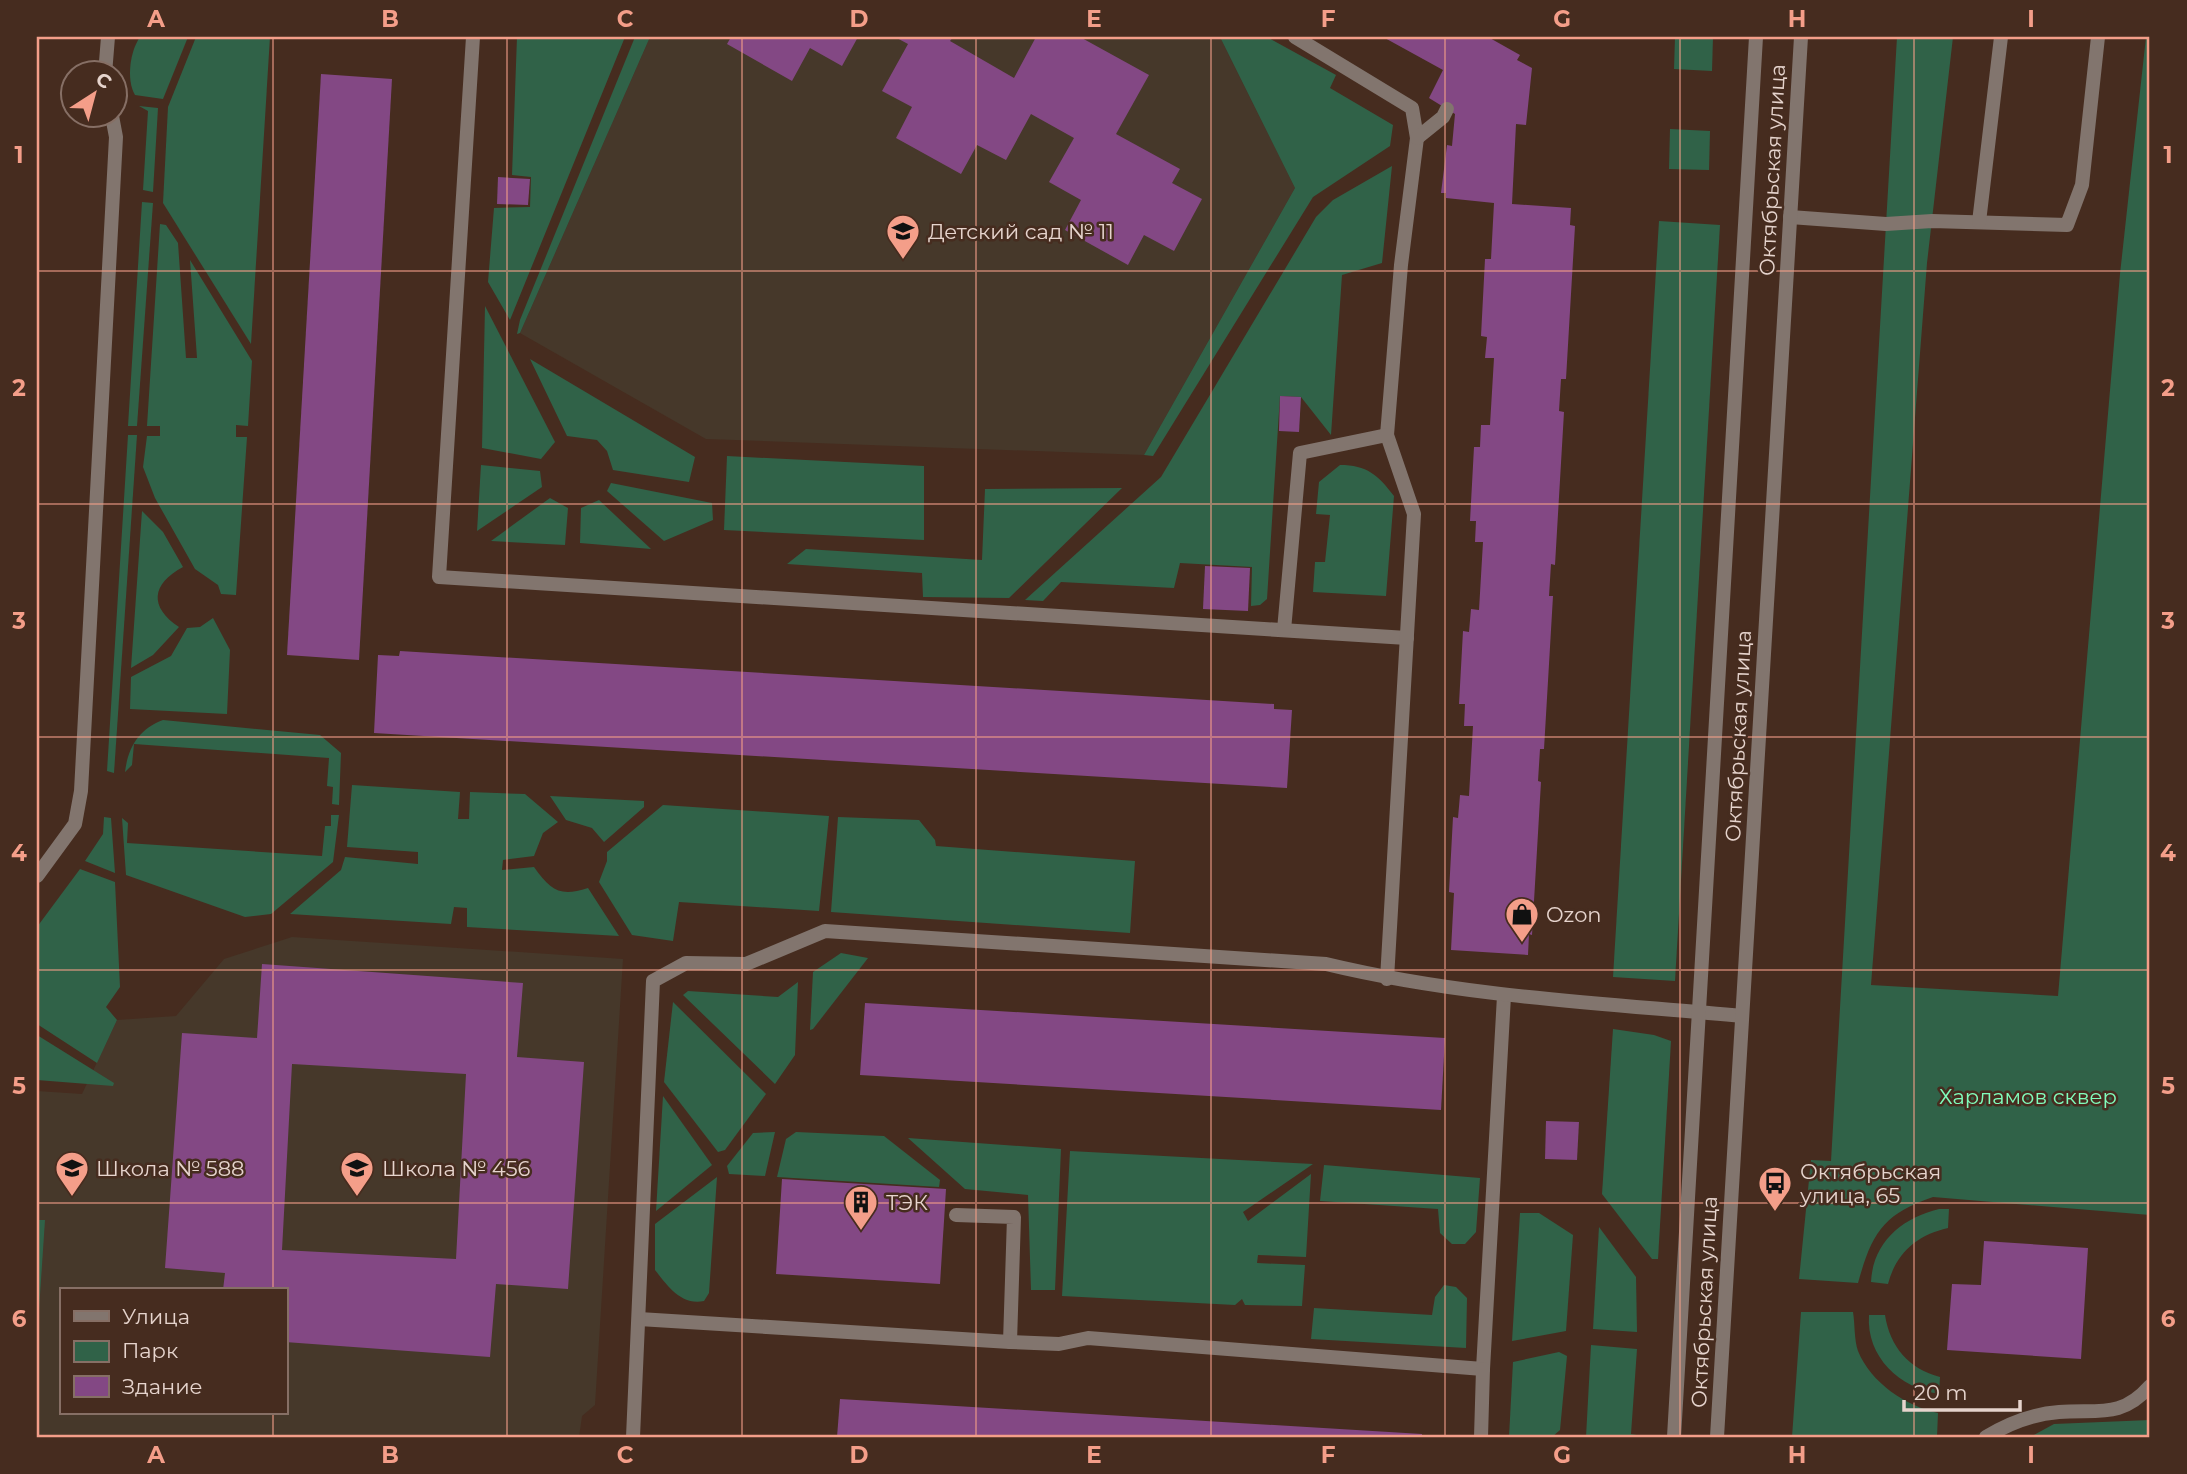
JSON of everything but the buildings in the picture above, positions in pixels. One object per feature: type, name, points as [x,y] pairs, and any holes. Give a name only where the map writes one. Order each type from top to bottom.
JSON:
[{"type":"street","points":[[106,60],[108,37]]},
{"type":"street","points":[[473,37],[439,577],[1407,638]]},
{"type":"street","points":[[1295,37],[1412,108],[1417,138],[1401,265],[1387,435],[1414,514],[1387,979]]},
{"type":"street","name":"Октябрьская улица","points":[[1674,1437],[1756,37]]},
{"type":"street","name":"Октябрьская улица","points":[[1717,1437],[1801,37]]},
{"type":"street","points":[[1979,222],[2001,37]]},
{"type":"street","points":[[1790,217],[1886,224],[1979,222],[2067,225],[2082,185],[2098,37]]},
{"type":"street","points":[[1417,138],[1444,117],[1447,109]]},
{"type":"street","points":[[37,876],[75,824],[81,791],[116,149],[114,130]]},
{"type":"street","points":[[1284,630],[1300,453],[1387,435]]},
{"type":"street","points":[[633,1437],[639,1319],[640,1222],[653,981],[686,963],[746,964],[825,931],[1326,964],[1387,979],[1504,996],[1742,1016]]},
{"type":"street","points":[[1481,1437],[1504,996]]},
{"type":"street","points":[[956,1215],[1014,1217],[1010,1342]]},
{"type":"street","points":[[639,1319],[1010,1342],[1059,1344],[1087,1338],[1483,1368]]},
{"type":"street","points":[[1986,1437],[2011,1422],[2056,1412],[2110,1411],[2136,1403],[2150,1386]]},
{"type":"shaded area","name":"Детский сад № 11","points":[[650,37],[1220,37],[1295,188],[1144,455],[706,439],[520,333]]},
{"type":"shaded area","name":"Школа № 456","points":[[292,937],[623,959],[595,1405],[582,1416],[579,1437],[37,1437],[37,1091],[82,1094],[117,1020],[176,1016],[224,959]]},
{"type":"green space","points":[[140,37],[188,37],[163,99],[135,95],[130,66]]},
{"type":"green space","points":[[196,37],[270,37],[251,344],[163,203],[168,107]]},
{"type":"green space","points":[[517,37],[625,37],[510,320],[488,282],[494,208],[530,207],[531,177],[512,175]]},
{"type":"green space","points":[[635,37],[650,37],[520,333],[517,334],[520,320]]},
{"type":"green space","points":[[1220,37],[1267,37],[1336,75],[1330,88],[1393,125],[1390,146],[1313,197],[1153,456],[1144,455],[1295,188]]},
{"type":"green space","points":[[1675,37],[1713,37],[1712,71],[1674,69]]},
{"type":"green space","name":"Харламов сквер","points":[[1897,37],[1953,37],[1927,263],[1871,985],[2058,996],[2120,274],[2146,37],[2150,37],[2150,1215],[1933,1197],[1902,1211],[1882,1228],[1869,1251],[1858,1283],[1799,1279],[1811,1160],[1831,1161]]},
{"type":"green space","points":[[139,106],[158,108],[153,192],[143,190],[148,111]]},
{"type":"green space","points":[[1670,129],[1710,131],[1709,170],[1669,169]]},
{"type":"green space","points":[[1392,166],[1382,263],[1342,275],[1331,435],[1301,397],[1280,396],[1267,599],[1260,605],[1251,606],[1252,567],[1180,563],[1174,588],[1061,582],[1043,601],[1025,600],[1161,477],[1316,217],[1333,200]]},
{"type":"green space","points":[[142,202],[153,203],[137,426],[128,426]]},
{"type":"green space","points":[[1659,221],[1720,225],[1675,981],[1613,977]]},
{"type":"green space","points":[[160,224],[166,225],[178,243],[186,358],[197,358],[190,260],[252,361],[248,426],[236,425],[236,437],[247,437],[236,595],[221,594],[218,585],[195,569],[155,498],[143,467],[147,436],[160,436],[160,426],[147,426]]},
{"type":"green space","points":[[485,306],[555,442],[541,459],[482,448]]},
{"type":"green space","points":[[530,359],[695,457],[689,482],[613,470],[607,451],[597,440],[567,436]]},
{"type":"green space","points":[[128,435],[137,435],[114,773],[107,771]]},
{"type":"green space","points":[[727,456],[924,466],[924,540],[724,530]]},
{"type":"green space","points":[[481,465],[540,471],[542,487],[477,531]]},
{"type":"green space","points":[[1340,465],[1365,469],[1383,482],[1394,496],[1386,596],[1313,592],[1315,562],[1325,562],[1330,515],[1316,514],[1319,482]]},
{"type":"green space","points":[[611,483],[712,503],[713,520],[664,541],[607,491]]},
{"type":"green space","points":[[1122,488],[1009,598],[923,597],[922,573],[787,564],[806,549],[982,560],[985,489]]},
{"type":"green space","points":[[550,498],[568,508],[565,545],[491,541]]},
{"type":"green space","points":[[599,500],[651,549],[580,543],[581,508]]},
{"type":"green space","points":[[142,511],[163,532],[183,567],[165,581],[158,596],[162,612],[179,627],[153,655],[131,668]]},
{"type":"green space","points":[[213,618],[230,650],[227,714],[130,709],[131,677],[171,656],[187,628],[200,627]]},
{"type":"green space","points":[[163,720],[320,735],[341,753],[339,805],[332,804],[333,787],[327,786],[329,758],[134,744],[132,765],[125,772],[129,755],[132,747],[136,740],[147,728]]},
{"type":"green space","points":[[352,785],[460,792],[458,819],[469,819],[470,792],[525,794],[558,822],[543,833],[534,856],[503,860],[502,870],[534,867],[551,887],[557,890],[570,892],[588,888],[619,936],[467,927],[467,908],[454,907],[451,924],[290,914],[341,870],[345,857],[418,864],[418,852],[347,847]]},
{"type":"green space","points":[[550,796],[644,801],[644,807],[604,842],[592,828],[566,820]]},
{"type":"green space","points":[[663,805],[829,816],[819,911],[679,902],[673,941],[632,935],[599,882],[607,861],[607,852]]},
{"type":"green space","points":[[331,815],[339,815],[333,862],[271,914],[245,917],[126,875],[122,818],[128,823],[127,843],[322,856],[325,826],[331,826]]},
{"type":"green space","points":[[104,817],[111,818],[115,873],[85,861],[103,834]]},
{"type":"green space","points":[[838,817],[919,820],[935,840],[936,846],[1135,861],[1130,933],[831,912]]},
{"type":"green space","points":[[80,869],[115,882],[120,987],[106,1007],[117,1020],[97,1063],[37,1024],[37,927]]},
{"type":"green space","points":[[841,953],[868,958],[810,1030],[813,972]]},
{"type":"green space","points":[[798,982],[795,1055],[775,1084],[683,995],[688,991],[778,997]]},
{"type":"green space","points":[[673,1002],[766,1094],[725,1150],[718,1152],[664,1082]]},
{"type":"green space","points":[[1613,1029],[1654,1035],[1671,1041],[1658,1259],[1652,1259],[1602,1194]]},
{"type":"green space","points":[[37,1035],[114,1083],[113,1086],[37,1080]]},
{"type":"green space","points":[[663,1096],[712,1165],[656,1211]]},
{"type":"green space","points":[[775,1132],[765,1176],[729,1174],[727,1166],[753,1133]]},
{"type":"green space","points":[[796,1132],[884,1136],[940,1180],[939,1187],[777,1177],[786,1139]]},
{"type":"green space","points":[[908,1138],[1061,1149],[1055,1290],[1031,1290],[1028,1195],[965,1189]]},
{"type":"green space","points":[[1070,1151],[1313,1164],[1243,1212],[1248,1221],[1311,1174],[1306,1257],[1258,1255],[1257,1263],[1305,1265],[1302,1306],[1245,1305],[1242,1299],[1235,1305],[1062,1296]]},
{"type":"green space","points":[[1324,1165],[1480,1178],[1476,1232],[1465,1244],[1452,1244],[1440,1233],[1438,1209],[1320,1201]]},
{"type":"green space","points":[[717,1177],[709,1293],[704,1301],[696,1302],[675,1293],[655,1270],[655,1224]]},
{"type":"green space","points":[[1939,1209],[1949,1209],[1948,1228],[1927,1235],[1909,1247],[1896,1263],[1888,1284],[1871,1282],[1877,1255],[1892,1234],[1913,1219]]},
{"type":"green space","points":[[1520,1213],[1539,1213],[1573,1235],[1566,1331],[1512,1341]]},
{"type":"green space","points":[[37,1220],[45,1220],[38,1325],[37,1325]]},
{"type":"green space","points":[[1599,1227],[1636,1277],[1637,1332],[1593,1329]]},
{"type":"green space","points":[[1444,1285],[1456,1287],[1467,1298],[1466,1348],[1311,1339],[1314,1308],[1432,1315],[1435,1297]]},
{"type":"green space","points":[[1801,1312],[1853,1312],[1857,1347],[1864,1363],[1881,1383],[1902,1399],[1938,1413],[1937,1437],[1792,1437]]},
{"type":"green space","points":[[1869,1315],[1885,1315],[1891,1337],[1903,1355],[1919,1368],[1940,1377],[1939,1394],[1911,1385],[1888,1368],[1873,1344]]},
{"type":"green space","points":[[1591,1345],[1637,1349],[1631,1434],[1648,1437],[1586,1437]]},
{"type":"green space","points":[[1559,1352],[1567,1356],[1560,1430],[1552,1437],[1509,1437],[1513,1362]]},
{"type":"green space","points":[[2150,1420],[2150,1437],[2030,1437],[2054,1424]]},
{"type":"place","name":"Детский сад № 11","points":[[903,261]]},
{"type":"place","name":"Ozon","points":[[1522,944]]},
{"type":"place","name":"Школа № 588","points":[[72,1198]]},
{"type":"place","name":"Школа № 456","points":[[357,1198]]},
{"type":"place","name":"Октябрьская улица, 65","points":[[1775,1213]]},
{"type":"place","name":"ТЭК","points":[[861,1232]]}]
